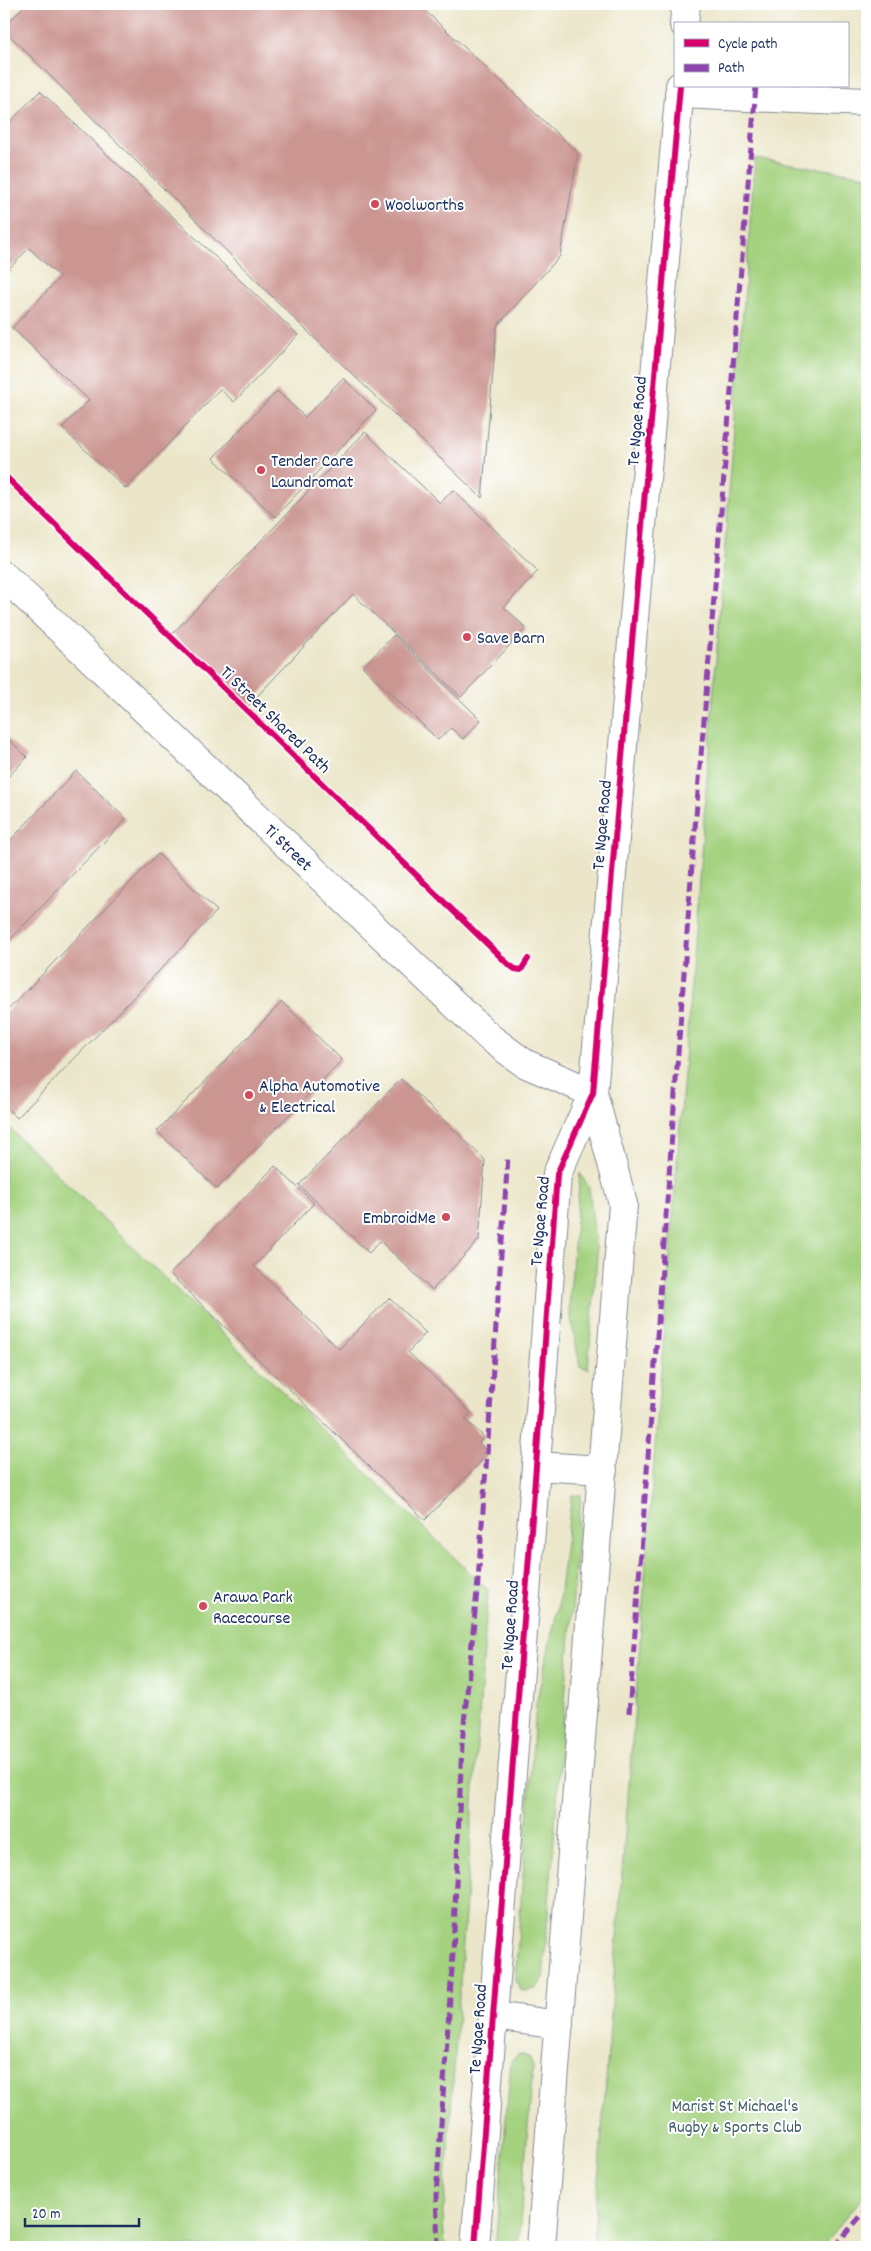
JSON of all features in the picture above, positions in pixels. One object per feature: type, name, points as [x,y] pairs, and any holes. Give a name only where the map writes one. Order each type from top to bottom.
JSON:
[{"type":"street","points":[[684,22],[686,4]]},
{"type":"street","points":[[679,90],[867,102]]},
{"type":"street","name":"Te Ngae Road","points":[[475,2247],[557,1174],[593,1093],[679,90]]},
{"type":"street","name":"Ti Street","points":[[4,576],[489,1037],[524,1063],[593,1093]]},
{"type":"street","name":"Te Ngae Road","points":[[541,2247],[623,1204],[593,1093]]},
{"type":"street","points":[[536,1466],[603,1470]]},
{"type":"street","points":[[493,2016],[559,2025]]},
{"type":"green space","name":"Marist St Michael's Rugby & Sports Club","points":[[755,158],[867,176],[867,2191],[822,2247],[593,2247]]},
{"type":"green space","name":"Arawa Park Racecourse","points":[[4,1123],[488,1590],[443,2223],[445,2247],[4,2247]]},
{"type":"green space","points":[[580,1173],[589,1188],[597,1256],[588,1369],[580,1366],[569,1307]]},
{"type":"green space","points":[[572,1495],[581,1495],[543,1979],[536,1989],[522,1991],[515,1980],[536,1704],[558,1607]]},
{"type":"green space","points":[[519,2054],[529,2057],[533,2067],[518,2247],[495,2247],[511,2061]]},
{"type":"building","name":"Woolworths","points":[[26,4],[418,4],[578,153],[560,256],[497,326],[482,498],[304,328],[4,30],[4,27]]},
{"type":"building","points":[[40,91],[298,335],[234,402],[220,389],[126,489],[62,428],[89,400],[12,328],[60,277],[29,248],[4,274],[4,128]]},
{"type":"building","points":[[343,378],[376,410],[275,517],[213,458],[277,391],[305,417]]},
{"type":"building","points":[[365,432],[440,503],[453,490],[538,571],[504,607],[526,628],[461,697],[353,594],[248,706],[172,634]]},
{"type":"building","points":[[394,635],[481,720],[463,739],[451,728],[438,740],[363,667]]},
{"type":"building","points":[[4,735],[27,757],[4,781]]},
{"type":"building","points":[[76,771],[126,819],[4,946],[4,847]]},
{"type":"building","points":[[158,854],[217,911],[17,1118],[4,1105],[4,1014]]},
{"type":"building","name":"Alpha Automotive & Electrical","points":[[282,1002],[342,1060],[217,1189],[157,1131]]},
{"type":"building","points":[[401,1079],[485,1160],[479,1240],[432,1290],[380,1241],[369,1253],[299,1185]]},
{"type":"building","points":[[275,1166],[314,1203],[254,1266],[339,1349],[389,1298],[426,1333],[408,1352],[471,1413],[465,1419],[484,1437],[479,1443],[489,1453],[425,1520],[170,1274]]},
{"type":"marked path","points":[[629,1713],[692,865],[756,88]]},
{"type":"marked path","points":[[438,2247],[436,2196],[453,1954],[462,1744],[478,1581],[508,1156]]},
{"type":"marked path","points":[[834,2247],[867,2209]]},
{"type":"cycle path","points":[[475,2247],[557,1174],[593,1093],[680,88]]},
{"type":"cycle path","name":"Ti Street Shared Path","points":[[4,475],[508,964],[515,969],[521,970],[528,959]]},
{"type":"place","name":"Woolworths","points":[[375,204]]},
{"type":"place","name":"Tender Care Laundromat","points":[[261,470]]},
{"type":"place","name":"Save Barn","points":[[467,637]]},
{"type":"place","name":"Alpha Automotive & Electrical","points":[[249,1095]]},
{"type":"place","name":"EmbroidMe","points":[[446,1217]]},
{"type":"place","name":"Arawa Park Racecourse","points":[[203,1606]]}]
